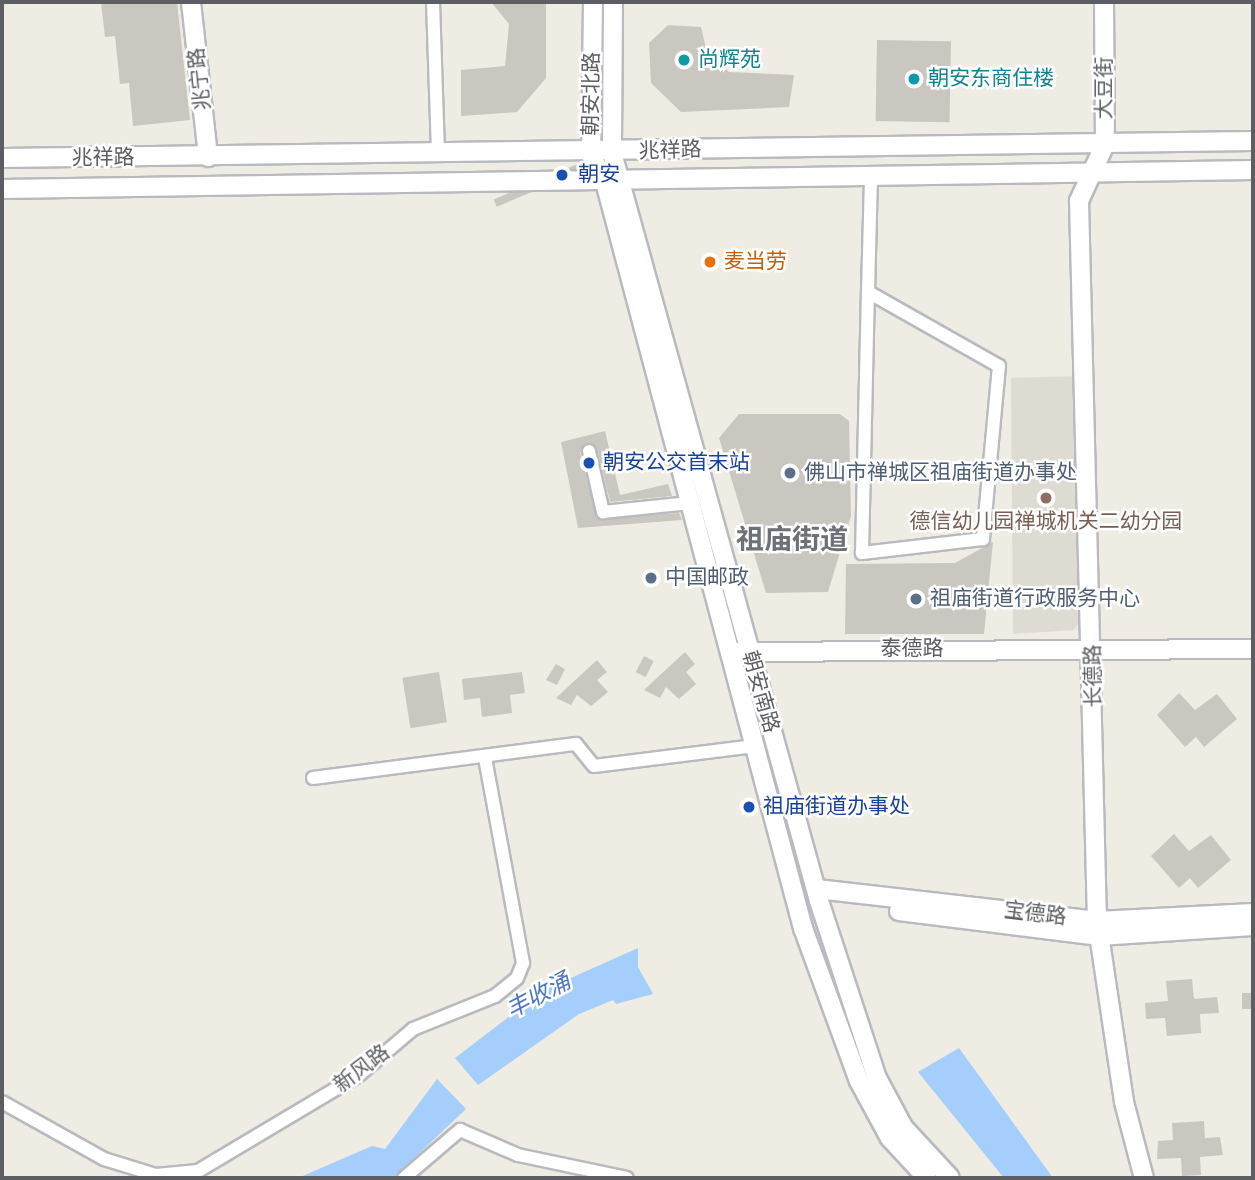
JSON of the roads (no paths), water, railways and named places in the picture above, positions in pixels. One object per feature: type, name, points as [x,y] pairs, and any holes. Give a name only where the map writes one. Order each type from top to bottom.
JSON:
[{"type":"main road","name":"兆宁路","points":[[191,2],[208,157]]},
{"type":"main road","name":"朝安北路","points":[[593,2],[591,155],[606,182]]},
{"type":"main road","name":"朝安北路","points":[[612,2],[612,153],[624,182]]},
{"type":"main road","name":"大豆街","points":[[1094,173],[1105,144],[1104,2]]},
{"type":"main road","name":"兆祥路","points":[[2,158],[591,155],[1253,141]]},
{"type":"main road","name":"兆祥路","points":[[2,189],[624,182],[1253,170]]},
{"type":"main road","name":"长德路","points":[[1094,173],[1079,201],[1094,649],[1098,929],[1124,1102],[1144,1178]]},
{"type":"main road","name":"朝安南路","points":[[606,182],[803,928],[859,1081],[890,1138],[926,1178]]},
{"type":"main road","name":"朝安南路","points":[[624,182],[749,652],[818,895],[877,1078],[903,1127],[950,1178]]},
{"type":"main road","name":"泰德路","points":[[1094,649],[1253,641]]},
{"type":"main road","name":"泰德路","points":[[730,652],[1253,649]]},
{"type":"main road","name":"宝德路","points":[[818,895],[1098,929],[1253,926]]},
{"type":"main road","name":"宝德路","points":[[1098,929],[1253,913]]},
{"type":"street","points":[[433,2],[438,155]]},
{"type":"street","points":[[868,292],[999,366],[983,539],[862,553],[868,292],[871,177]]},
{"type":"street","points":[[589,451],[603,512],[690,503]]},
{"type":"street","points":[[313,778],[576,744],[594,766],[755,746]]},
{"type":"street","name":"新风路","points":[[2,1102],[104,1159],[156,1175],[198,1171],[359,1075],[413,1029],[495,996],[517,978],[523,963],[485,757]]},
{"type":"street","points":[[404,1178],[460,1130],[518,1155],[626,1178]]},
{"type":"water","name":"丰收涌","points":[[638,948],[638,967],[653,994],[616,1004],[613,1000],[579,1014],[478,1085],[455,1058],[544,990]]},
{"type":"water","points":[[959,1048],[1053,1178],[1004,1178],[918,1072]]},
{"type":"water","points":[[437,1079],[466,1109],[393,1178],[298,1178],[372,1146],[385,1149]]},
{"type":"place","name":"尚辉苑","points":[[684,60]]},
{"type":"place","name":"朝安东商住楼","points":[[914,79]]},
{"type":"place","name":"朝安","points":[[562,175]]},
{"type":"place","name":"麦当劳","points":[[710,262]]},
{"type":"place","name":"朝安公交首末站","points":[[589,463]]},
{"type":"place","name":"佛山市禅城区祖庙街道办事处","points":[[790,473]]},
{"type":"place","name":"德信幼儿园禅城机关二幼分园","points":[[1046,498]]},
{"type":"place","name":"中国邮政","points":[[651,578]]},
{"type":"place","name":"祖庙街道行政服务中心","points":[[916,599]]},
{"type":"place","name":"祖庙街道办事处","points":[[749,807]]},
{"type":"district","name":"祖庙街道","points":[[792,541]]}]
